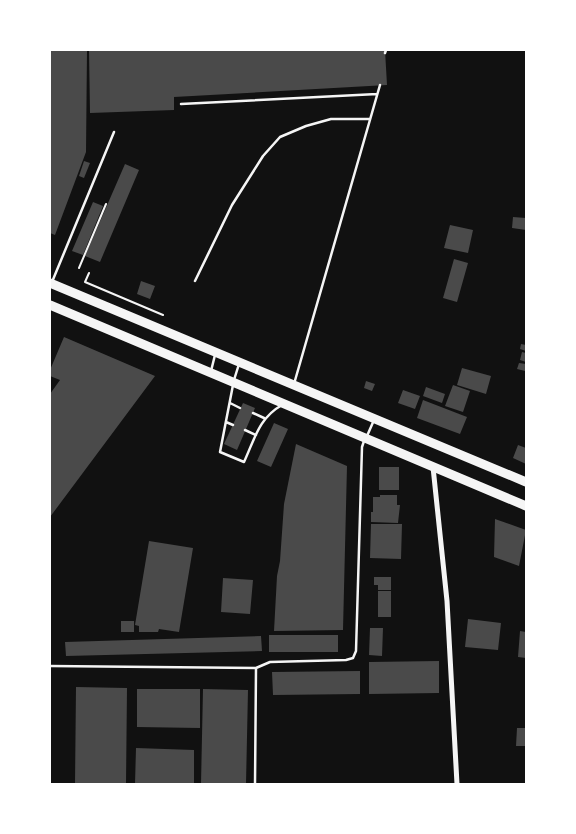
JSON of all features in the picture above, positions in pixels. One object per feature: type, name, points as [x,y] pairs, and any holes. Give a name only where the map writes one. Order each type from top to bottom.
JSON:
[{"type":"highway","points":[[50,284],[526,482]]},
{"type":"highway","points":[[50,305],[526,506]]},
{"type":"street","points":[[433,466],[447,601],[457,784]]},
{"type":"lane","points":[[294,385],[380,85]]},
{"type":"lane","points":[[181,104],[377,94]]},
{"type":"lane","points":[[194,282],[232,205],[263,156],[280,137],[306,126],[331,119],[370,119]]},
{"type":"lane","points":[[50,284],[114,132]]},
{"type":"lane","points":[[211,373],[216,352]]},
{"type":"lane","points":[[240,362],[234,382],[220,452],[244,462],[264,418],[284,404]]},
{"type":"lane","points":[[230,403],[240,408]]},
{"type":"lane","points":[[253,414],[264,418]]},
{"type":"lane","points":[[50,666],[256,668],[270,662],[346,660],[353,658],[356,651],[362,447],[374,419]]},
{"type":"lane","points":[[226,422],[233,425]]},
{"type":"lane","points":[[245,430],[256,435]]},
{"type":"lane","points":[[255,784],[256,668]]},
{"type":"path","points":[[79,268],[106,204]]},
{"type":"path","points":[[89,273],[85,282],[163,315]]},
{"type":"building","points":[[50,50],[87,50],[86,152],[55,235],[50,233]]},
{"type":"building","points":[[89,50],[385,50],[387,85],[174,97],[174,110],[90,113]]},
{"type":"building","points":[[84,161],[90,163],[84,178],[79,176]]},
{"type":"building","points":[[125,164],[139,170],[100,262],[85,256]]},
{"type":"building","points":[[93,202],[103,206],[83,255],[72,251]]},
{"type":"building","points":[[513,217],[526,218],[526,230],[512,228]]},
{"type":"building","points":[[450,225],[473,230],[468,253],[444,248]]},
{"type":"building","points":[[454,259],[468,263],[457,302],[443,298]]},
{"type":"building","points":[[141,281],[155,286],[150,299],[137,294]]},
{"type":"building","points":[[64,337],[155,376],[50,517],[50,394],[60,380],[50,376],[50,370]]},
{"type":"building","points":[[521,344],[526,345],[526,351],[520,349]]},
{"type":"building","points":[[522,352],[526,353],[526,362],[520,360]]},
{"type":"building","points":[[519,363],[526,364],[525,371],[517,369]]},
{"type":"building","points":[[462,368],[491,376],[486,394],[457,385]]},
{"type":"building","points":[[366,381],[375,384],[372,391],[364,388]]},
{"type":"building","points":[[453,385],[470,391],[463,412],[445,406]]},
{"type":"building","points":[[426,387],[445,394],[442,403],[423,396]]},
{"type":"building","points":[[403,390],[420,396],[415,409],[398,403]]},
{"type":"building","points":[[423,400],[467,417],[460,434],[417,418]]},
{"type":"building","points":[[243,403],[255,408],[237,450],[224,444]]},
{"type":"building","points":[[274,423],[288,429],[271,467],[257,461]]},
{"type":"building","points":[[296,444],[347,466],[343,630],[274,631],[284,504]]},
{"type":"building","points":[[518,445],[526,448],[526,464],[513,458]]},
{"type":"building","points":[[379,467],[399,467],[399,490],[379,490]]},
{"type":"building","points":[[380,495],[397,495],[397,505],[400,505],[398,523],[371,522],[373,497],[380,497]]},
{"type":"building","points":[[495,519],[526,530],[519,566],[494,557]]},
{"type":"building","points":[[371,524],[402,524],[401,559],[370,558]]},
{"type":"building","points":[[149,541],[193,548],[179,632],[159,629],[158,632],[139,632],[139,626],[135,625]]},
{"type":"building","points":[[374,577],[391,577],[391,590],[378,590],[378,585],[374,585]]},
{"type":"building","points":[[223,578],[253,580],[250,614],[221,612]]},
{"type":"building","points":[[378,591],[391,591],[391,617],[378,617]]},
{"type":"building","points":[[468,619],[501,623],[498,650],[465,647]]},
{"type":"building","points":[[121,621],[134,621],[134,632],[121,632]]},
{"type":"building","points":[[370,628],[383,628],[382,656],[369,655]]},
{"type":"building","points":[[520,631],[526,632],[526,658],[518,657]]},
{"type":"building","points":[[269,635],[338,635],[338,652],[269,652]]},
{"type":"building","points":[[261,636],[262,651],[66,656],[65,642]]},
{"type":"building","points":[[439,661],[439,693],[369,694],[369,662]]},
{"type":"building","points":[[360,671],[360,694],[273,695],[272,672]]},
{"type":"building","points":[[76,687],[127,688],[126,784],[75,784]]},
{"type":"building","points":[[137,689],[200,689],[200,728],[137,727]]},
{"type":"building","points":[[203,689],[248,690],[246,784],[201,784]]},
{"type":"building","points":[[517,728],[526,728],[526,746],[516,746]]},
{"type":"building","points":[[136,748],[194,750],[194,784],[135,784]]}]
